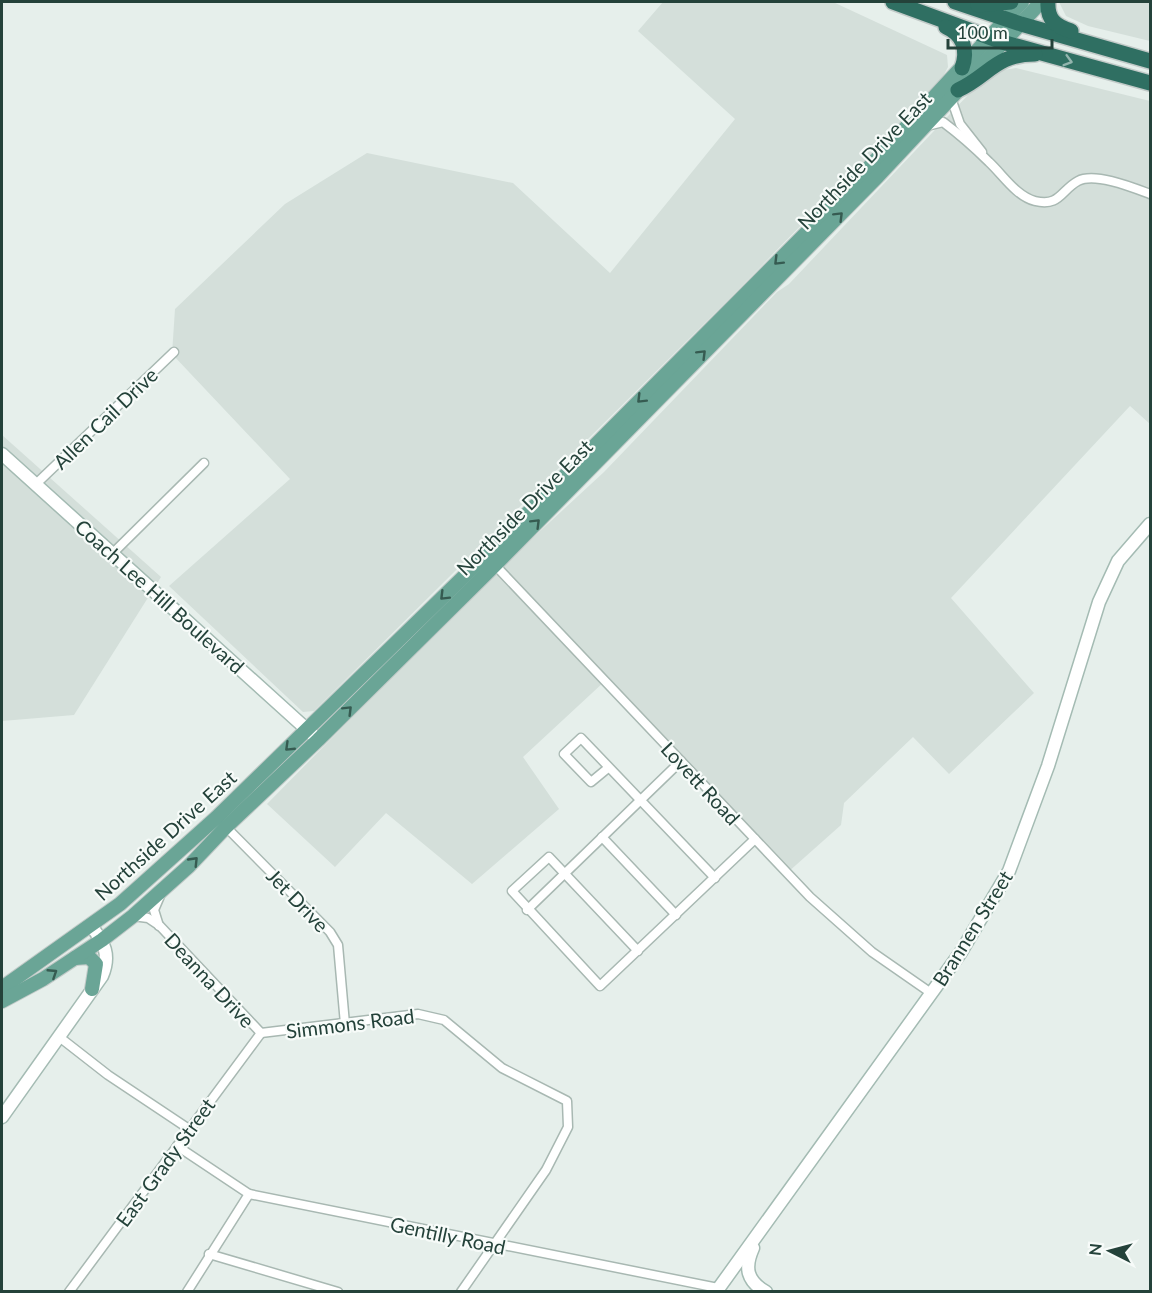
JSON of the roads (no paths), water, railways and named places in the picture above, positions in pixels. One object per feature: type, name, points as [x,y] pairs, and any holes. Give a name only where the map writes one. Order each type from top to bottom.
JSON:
[{"type":"highway","points":[[879,2],[956,33],[965,48],[966,57],[962,68]]},
{"type":"highway","points":[[893,2],[996,40],[1150,83]]},
{"type":"highway","points":[[959,3],[996,5],[1011,2]]},
{"type":"highway","points":[[1048,2],[1048,12],[1056,26],[1150,60]]},
{"type":"highway","points":[[959,3],[1021,24],[1150,60]]},
{"type":"highway","points":[[955,94],[990,66],[1023,54],[1046,54]]},
{"type":"main road","name":"Northside Drive East","points":[[3,991],[91,926],[178,854],[307,729],[490,560],[923,128],[955,94],[996,40],[1005,19],[1022,2]]},
{"type":"main road","name":"Northside Drive East","points":[[3,991],[75,958],[102,940],[163,890],[318,740],[835,204],[962,68],[996,40],[1021,24],[1041,2]]},
{"type":"main road","points":[[75,958],[89,957],[96,964],[92,989]]},
{"type":"street","points":[[955,94],[960,124],[978,145],[984,158]]},
{"type":"street","points":[[923,128],[943,122],[1022,195],[1033,200],[1045,202],[1060,198],[1078,181],[1091,178],[1150,194]]},
{"type":"street","name":"Allen Cail Drive","points":[[36,484],[174,352]]},
{"type":"street","name":"Coach Lee Hill Boulevard","points":[[2,454],[318,740]]},
{"type":"street","points":[[112,552],[204,463]]},
{"type":"street","name":"Brannen Street","points":[[717,1290],[961,952],[1009,872],[1048,766],[1099,602],[1118,561],[1150,524]]},
{"type":"street","name":"Lovett Road","points":[[490,560],[836,921],[872,952],[931,993]]},
{"type":"street","points":[[608,768],[591,782],[564,754],[581,738],[715,878]]},
{"type":"street","points":[[527,910],[681,761]]},
{"type":"street","name":"Jet Drive","points":[[226,827],[330,932],[338,945],[345,1024]]},
{"type":"street","points":[[603,837],[676,915]]},
{"type":"street","points":[[638,951],[549,857],[512,891],[527,910],[600,986],[638,951],[676,915],[755,839]]},
{"type":"street","name":"Deanna Drive","points":[[160,926],[154,910],[163,890]]},
{"type":"street","name":"Deanna Drive","points":[[133,916],[147,918],[160,926],[261,1033]]},
{"type":"street","points":[[2,1117],[92,989],[106,963],[106,949],[91,926]]},
{"type":"street","name":"Simmons Road","points":[[261,1033],[418,1014],[444,1020],[502,1068],[567,1101],[568,1127],[546,1170],[493,1245]]},
{"type":"street","name":"East Grady Street","points":[[69,1292],[261,1033]]},
{"type":"street","points":[[58,1036],[108,1075],[189,1129]]},
{"type":"street","name":"Gentilly Road","points":[[177,1146],[249,1194],[731,1292]]},
{"type":"street","points":[[187,1292],[249,1194]]},
{"type":"street","points":[[761,1229],[747,1267],[753,1283],[766,1292]]},
{"type":"street","points":[[461,1292],[493,1245]]},
{"type":"street","points":[[209,1254],[338,1292]]}]
